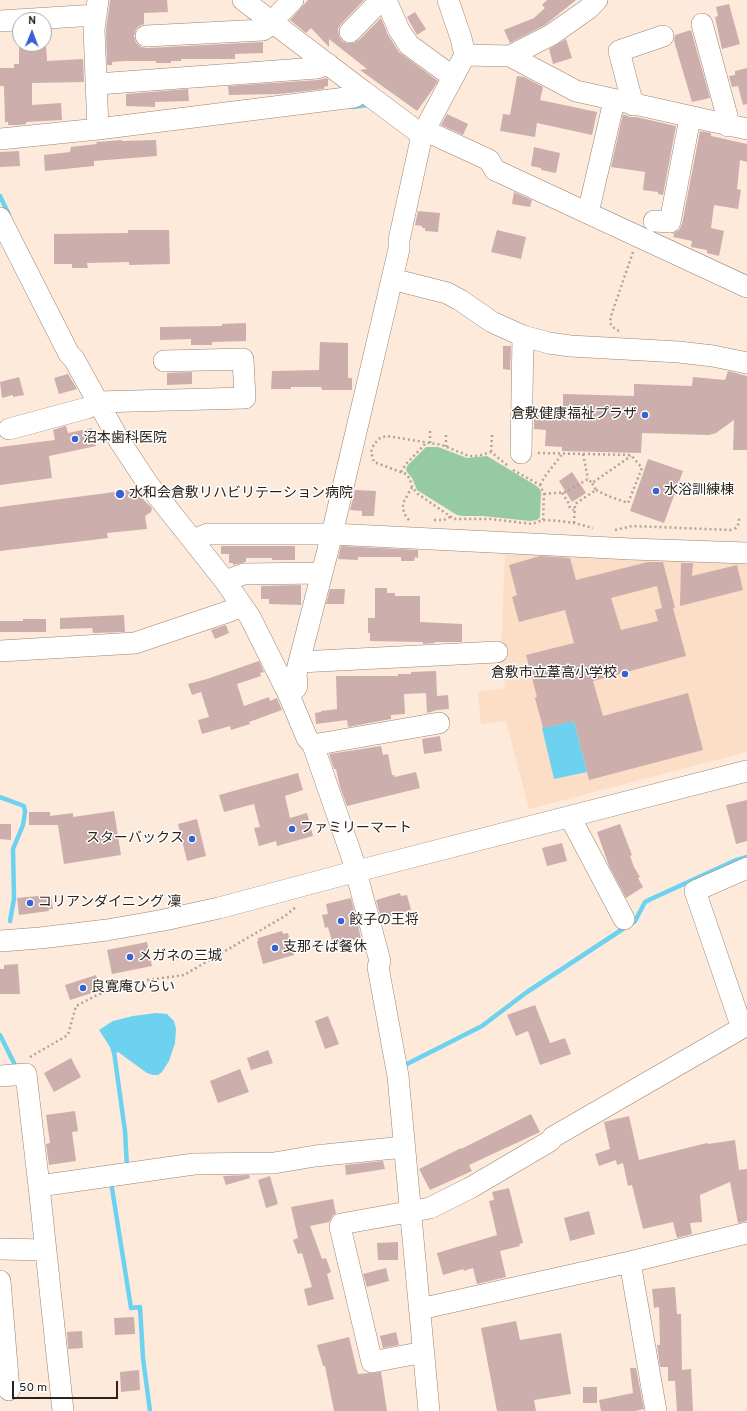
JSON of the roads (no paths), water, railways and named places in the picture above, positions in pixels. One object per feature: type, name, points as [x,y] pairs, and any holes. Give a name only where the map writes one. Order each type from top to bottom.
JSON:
[{"type":"street","points":[[243,0],[281,13],[328,64],[363,91],[423,133],[489,160],[495,170],[589,209],[638,237],[747,286]]},
{"type":"street","points":[[350,32],[381,0]]},
{"type":"street","points":[[386,0],[399,30],[409,45],[453,77]]},
{"type":"street","points":[[291,691],[332,534],[399,249],[399,240],[423,133],[465,55],[448,0]]},
{"type":"street","points":[[510,56],[551,35],[588,9],[597,0]]},
{"type":"street","points":[[0,21],[97,8],[94,29],[98,129]]},
{"type":"street","points":[[146,36],[263,30],[281,13]]},
{"type":"street","points":[[702,24],[727,116],[738,127]]},
{"type":"street","points":[[589,209],[624,103],[619,51],[663,36]]},
{"type":"street","points":[[465,55],[510,56],[576,92],[690,118],[738,127]]},
{"type":"street","points":[[97,84],[317,68],[328,64]]},
{"type":"street","points":[[0,139],[98,129],[354,97],[363,91]]},
{"type":"street","points":[[654,221],[670,222],[690,118]]},
{"type":"street","points":[[0,218],[69,354],[103,402],[119,440],[148,484],[199,538],[230,579],[241,605],[250,617],[291,691],[307,738],[313,745],[352,857],[380,961],[378,967],[398,1076],[404,1147],[416,1210],[425,1308],[424,1352],[429,1411]]},
{"type":"street","points":[[392,279],[447,292],[492,322],[523,336],[549,343],[570,346],[685,352],[747,363]]},
{"type":"street","points":[[516,461],[523,336]]},
{"type":"street","points":[[9,429],[103,402],[245,398],[243,359],[164,361]]},
{"type":"street","points":[[199,538],[208,534],[332,534],[631,549],[747,553]]},
{"type":"street","points":[[230,579],[244,574],[322,573]]},
{"type":"street","points":[[0,651],[135,643],[230,611],[241,605]]},
{"type":"street","points":[[299,662],[497,652]]},
{"type":"street","points":[[313,745],[439,722]]},
{"type":"street","points":[[0,941],[107,930],[219,908],[356,871],[747,771]]},
{"type":"street","points":[[570,817],[624,919]]},
{"type":"street","points":[[424,1352],[372,1362],[340,1224],[430,1208],[470,1188],[550,1141],[553,1137],[744,1027],[696,891],[747,868]]},
{"type":"street","points":[[16,1075],[39,1186],[41,1250],[63,1411]]},
{"type":"street","points":[[39,1186],[194,1164],[274,1162],[315,1156],[404,1147]]},
{"type":"street","points":[[425,1308],[630,1262],[747,1233]]},
{"type":"street","points":[[0,1249],[41,1250]]},
{"type":"street","points":[[630,1262],[656,1411]]},
{"type":"street","points":[[0,1281],[9,1390]]},
{"type":"water","points":[[574,721],[587,772],[554,779],[542,728]]},
{"type":"water","points":[[156,1013],[167,1014],[174,1021],[176,1029],[175,1043],[169,1061],[162,1072],[158,1075],[153,1075],[147,1073],[118,1052],[112,1054],[110,1047],[99,1030],[113,1021],[133,1016]]},
{"type":"waterway","points":[[353,107],[367,105]]},
{"type":"waterway","points":[[0,196],[9,215]]},
{"type":"waterway","points":[[0,797],[24,806],[25,812],[23,825],[13,849],[14,899],[10,921]]},
{"type":"waterway","points":[[405,1065],[482,1026],[527,992],[635,921],[645,902],[734,861],[747,857]]},
{"type":"waterway","points":[[0,1035],[17,1069]]},
{"type":"waterway","points":[[116,1048],[114,1052],[125,1131],[127,1168]]},
{"type":"waterway","points":[[113,1182],[111,1182],[131,1308],[140,1307],[143,1358],[150,1411]]},
{"type":"place","name":"倉敷健康福祉プラザ","points":[[645,415]]},
{"type":"place","name":"沼本歯科医院","points":[[75,439]]},
{"type":"place","name":"水浴訓練棟","points":[[656,491]]},
{"type":"place","name":"水和会倉敷リハビリテーション病院","points":[[120,494]]},
{"type":"place","name":"倉敷市立葦高小学校","points":[[625,674]]},
{"type":"place","name":"ファミリーマート","points":[[292,829]]},
{"type":"place","name":"スターバックス","points":[[192,839]]},
{"type":"place","name":"コリアンダイニング 凜","points":[[30,903]]},
{"type":"place","name":"餃子の王将","points":[[341,921]]},
{"type":"place","name":"支那そば餐休","points":[[275,948]]},
{"type":"place","name":"メガネの三城","points":[[130,957]]},
{"type":"place","name":"良寛庵ひらい","points":[[83,988]]}]
